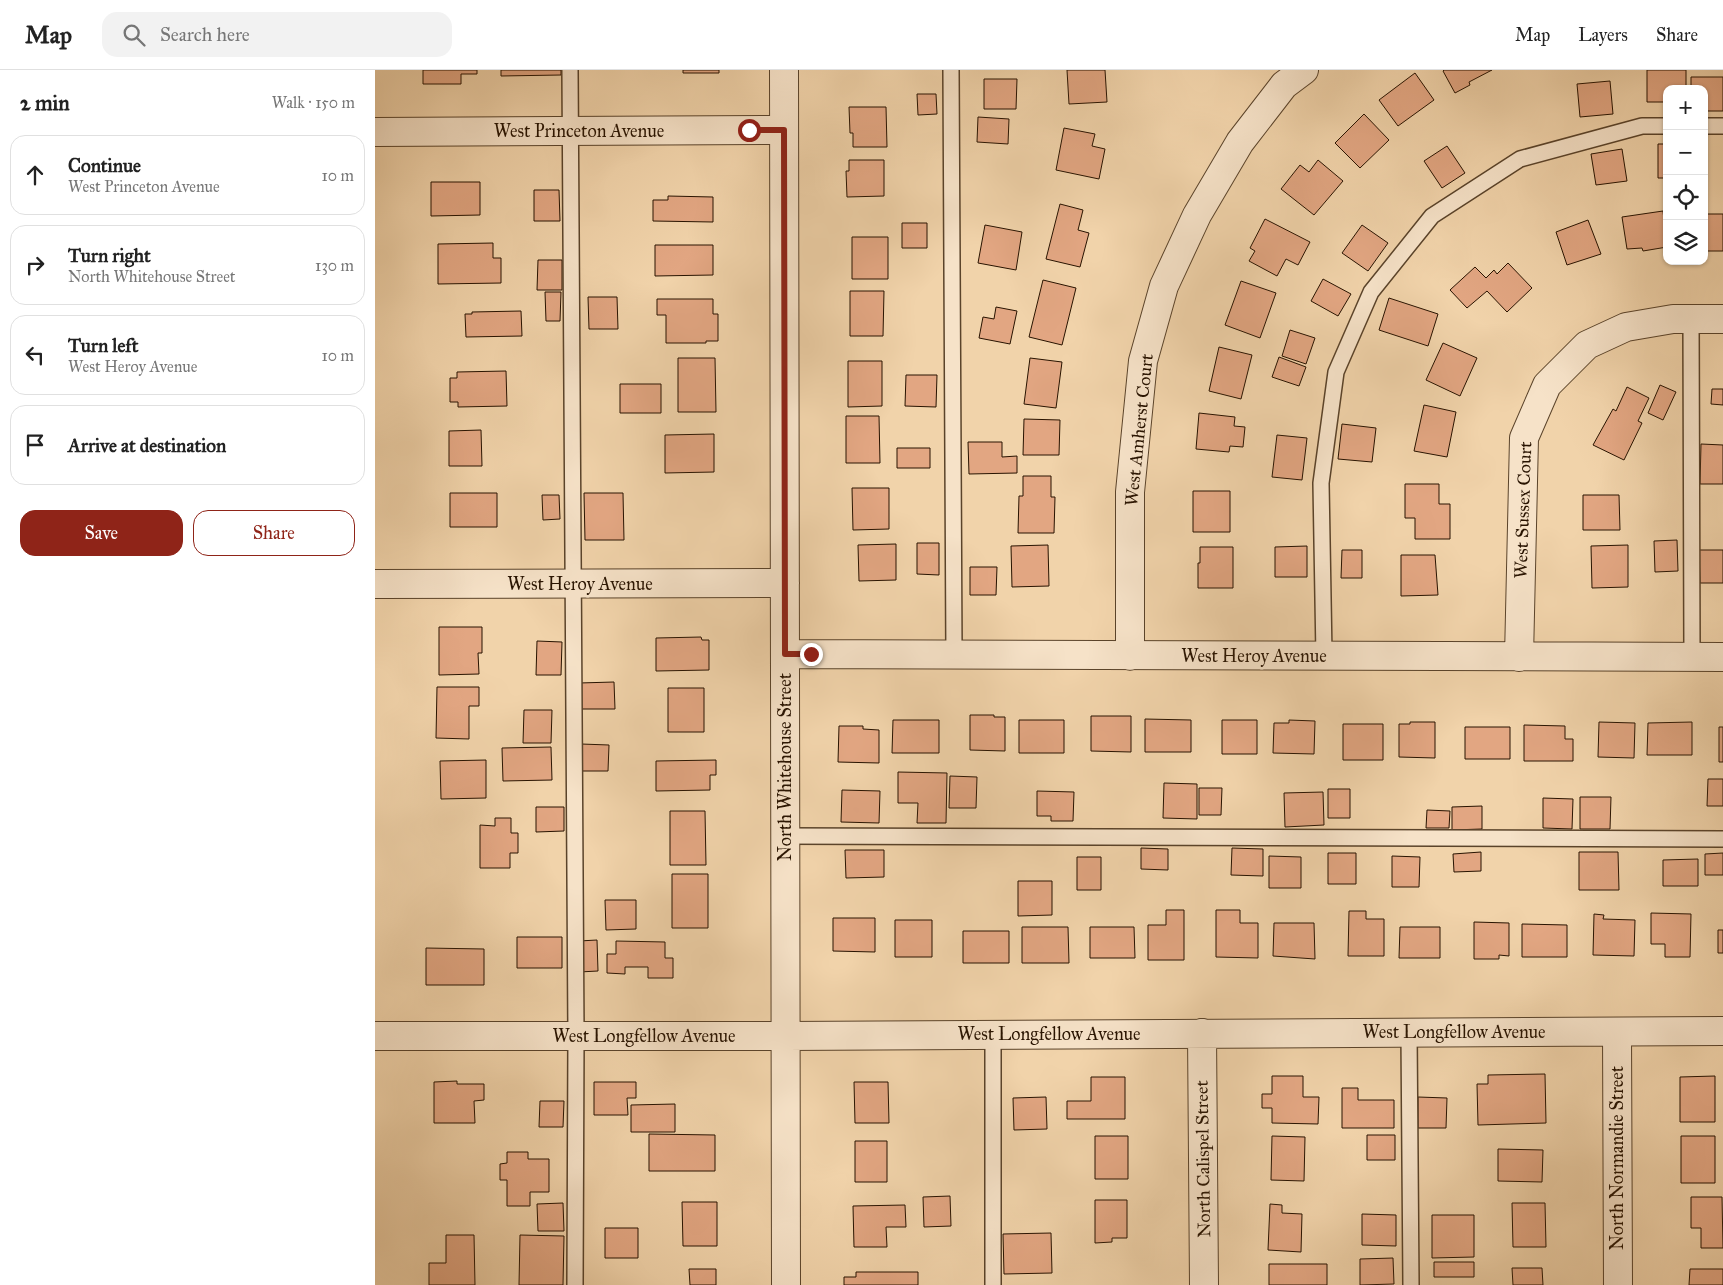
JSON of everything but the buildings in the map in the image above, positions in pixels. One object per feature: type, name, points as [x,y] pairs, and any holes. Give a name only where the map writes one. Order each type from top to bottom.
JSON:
[{"type":"street","name":"North Whitehouse Street","points":[[783,70],[786,1285]]},
{"type":"street","name":"West Amherst Court","points":[[1130,656],[1129,492],[1143,361],[1163,286],[1197,214],[1240,142],[1286,75]]},
{"type":"street","name":"West Princeton Avenue","points":[[375,132],[784,130]]},
{"type":"street","name":"West Sussex Court","points":[[1519,657],[1524,438],[1547,385],[1587,345],[1626,327],[1673,319],[1723,319]]},
{"type":"street","name":"West Heroy Avenue","points":[[375,584],[785,583]]},
{"type":"street","name":"West Heroy Avenue","points":[[785,654],[1723,657]]},
{"type":"street","name":"West Longfellow Avenue","points":[[375,1036],[786,1036],[1723,1031]]},
{"type":"street","name":"North Normandie Street","points":[[1617,1032],[1618,1285]]},
{"type":"street","name":"North Calispel Street","points":[[1202,1033],[1205,1285]]},
{"type":"lane","points":[[570,70],[576,1035],[575,1285]]},
{"type":"lane","points":[[951,70],[954,655]]},
{"type":"lane","points":[[1324,656],[1321,483],[1336,372],[1371,292],[1432,216],[1520,159],[1641,126],[1663,126]]},
{"type":"lane","points":[[1708,126],[1723,126]]},
{"type":"lane","points":[[1691,319],[1692,657]]},
{"type":"lane","points":[[785,836],[1723,839]]},
{"type":"lane","points":[[1409,1032],[1411,1285]]},
{"type":"lane","points":[[993,1034],[993,1285]]},
{"type":"route","points":[[749,130],[784,130],[785,654],[811,654]]}]
